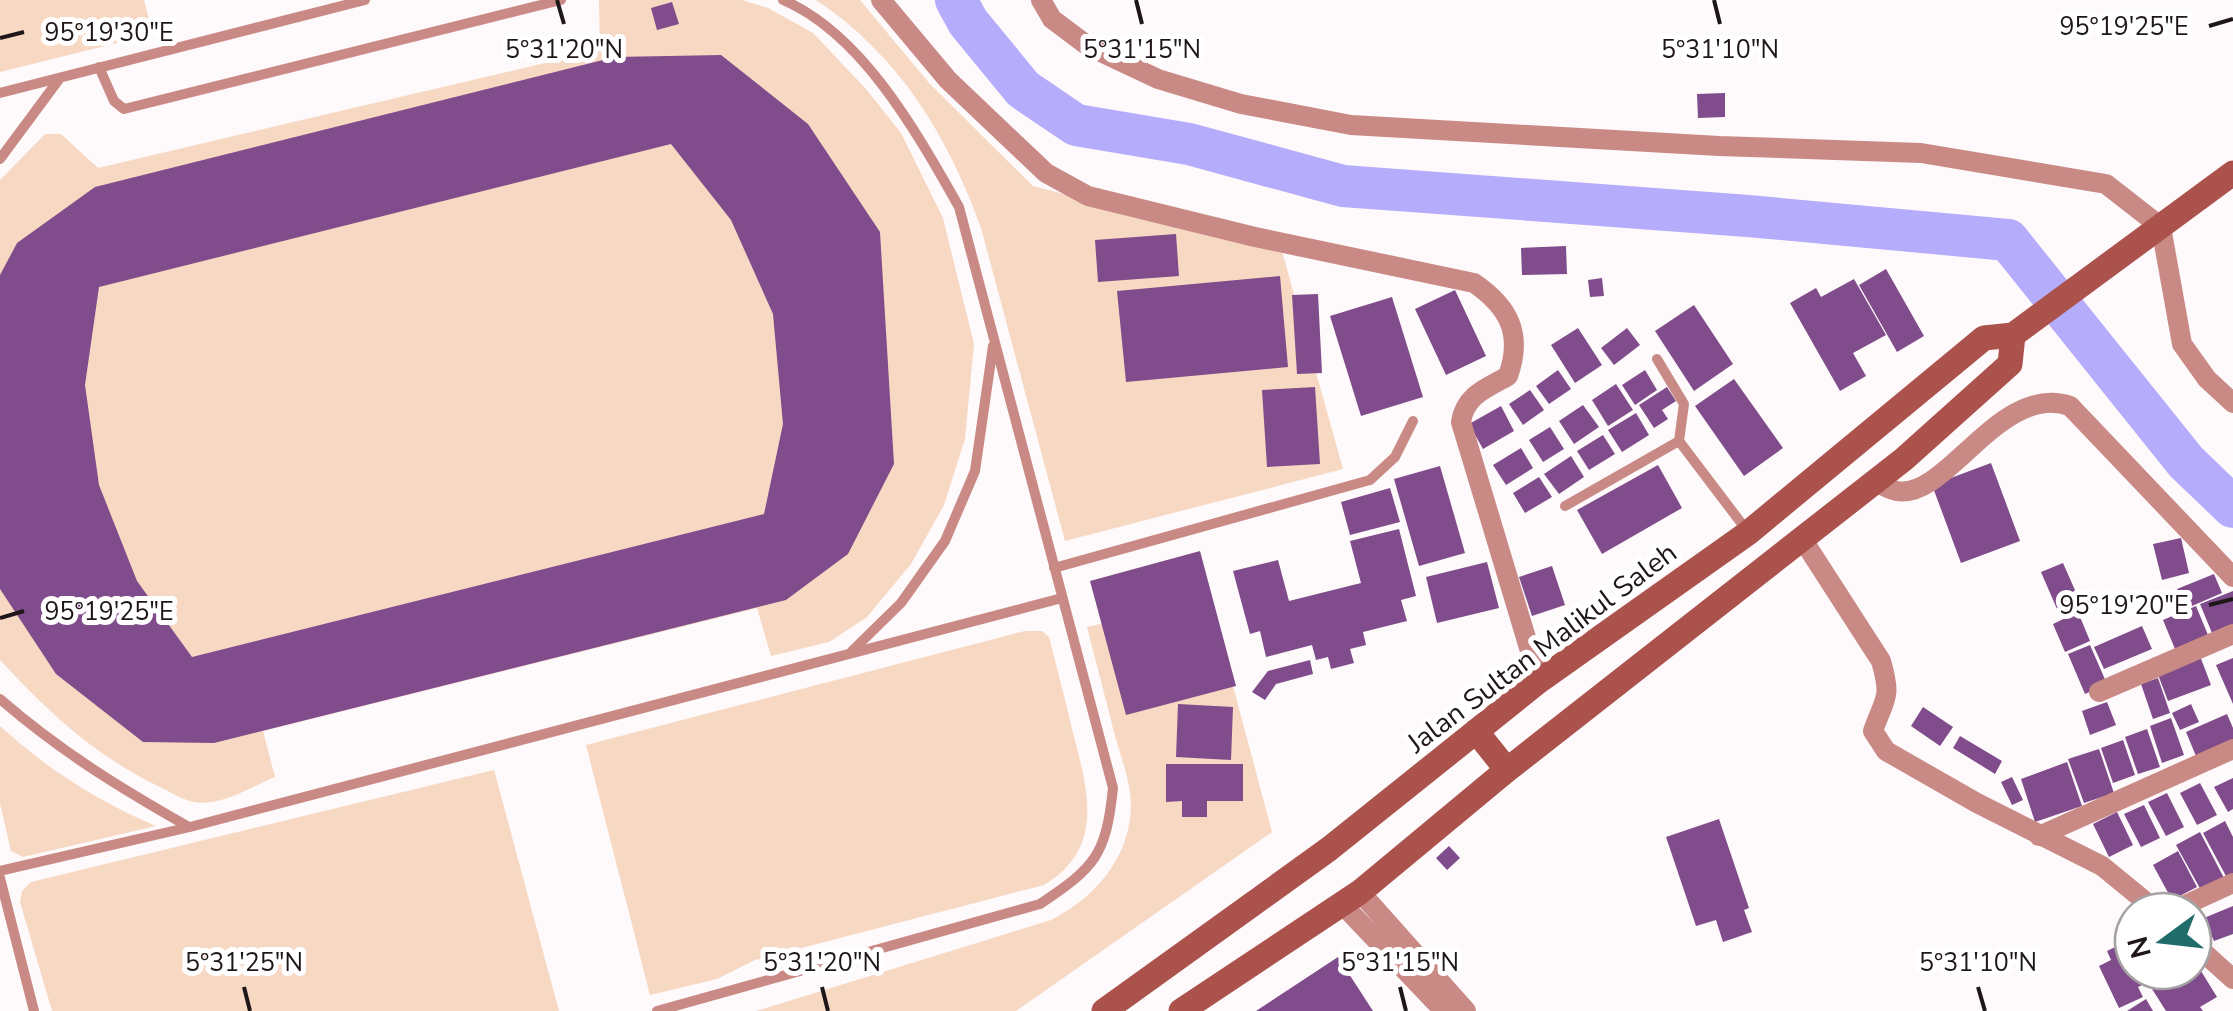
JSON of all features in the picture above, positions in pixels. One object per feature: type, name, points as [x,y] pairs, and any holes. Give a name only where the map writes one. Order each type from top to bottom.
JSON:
[{"type":"main road","name":"Jalan Sultan Malikul Saleh","points":[[1104,1011],[1330,849],[1539,681],[1748,533],[1984,338],[2019,330],[2233,173]]},
{"type":"main road","name":"Jalan Sultan Malikul Saleh","points":[[1181,1011],[1351,898],[1507,770],[1875,482],[2010,364],[2019,330]]},
{"type":"main road","points":[[1476,731],[1507,770]]},
{"type":"street","points":[[881,0],[948,80],[1046,173],[1088,196],[1255,237],[1474,283],[1499,300],[1510,322],[1516,354],[1508,376],[1471,398],[1463,410],[1462,422],[1539,681]]},
{"type":"street","points":[[1041,0],[1052,19],[1088,46],[1158,79],[1241,104],[1351,125],[1921,153],[2106,184],[2161,227],[2182,344],[2207,379],[2233,403]]},
{"type":"street","points":[[1875,482],[1897,491],[1924,485],[2022,408],[2054,400],[2070,406],[2233,577]]},
{"type":"street","points":[[1803,540],[1881,661],[1888,684],[1887,704],[1874,730],[1886,751],[2039,836],[2102,866],[2133,891]]},
{"type":"street","points":[[2099,692],[2233,634]]},
{"type":"street","points":[[2039,836],[2233,750]]},
{"type":"street","points":[[1351,898],[1444,1011]]},
{"type":"street","points":[[1351,898],[1466,1011]]},
{"type":"street","points":[[2213,961],[2233,979]]},
{"type":"lane","points":[[0,93],[365,0]]},
{"type":"lane","points":[[99,67],[114,101],[124,109],[561,0]]},
{"type":"lane","points":[[657,1011],[691,1007],[1040,904],[1085,874],[1109,830],[1113,788],[959,207],[914,126],[859,56],[797,6],[783,0]]},
{"type":"lane","points":[[0,159],[60,78]]},
{"type":"lane","points":[[851,652],[902,604],[945,541],[976,471],[994,338]]},
{"type":"lane","points":[[1657,360],[1684,404],[1679,441],[1748,533]]},
{"type":"lane","points":[[1054,568],[1370,480],[1395,456],[1414,421]]},
{"type":"lane","points":[[1565,506],[1679,441]]},
{"type":"lane","points":[[34,1011],[0,874],[1062,598]]},
{"type":"lane","points":[[0,699],[48,741],[103,778],[190,827]]},
{"type":"shaded area","points":[[0,0],[144,0],[153,34],[0,72]]},
{"type":"shaded area","points":[[599,0],[742,0],[768,8],[813,33],[901,133],[943,218],[974,344],[965,439],[944,505],[911,564],[867,617],[829,642],[771,656],[757,608],[263,731],[275,777],[215,802],[185,799],[113,761],[54,714],[0,660],[0,180],[45,134],[61,134],[98,168],[600,50]]},
{"type":"shaded area","points":[[816,0],[860,0],[930,84],[1033,186],[1282,251],[1343,469],[1065,541],[981,228],[953,161],[896,72],[846,22]]},
{"type":"shaded area","points":[[1210,600],[1272,832],[1016,1011],[756,1011],[1051,920],[1085,898],[1121,851],[1131,813],[1127,777],[1087,627]]},
{"type":"shaded area","points":[[1025,631],[1042,631],[1049,637],[1086,794],[1084,834],[1077,853],[1064,870],[1044,885],[755,960],[717,979],[650,995],[586,745]]},
{"type":"shaded area","points":[[0,726],[74,783],[156,826],[23,857],[11,851],[0,804]]},
{"type":"shaded area","points":[[494,770],[559,1011],[52,1011],[20,902],[22,891],[31,882]]},
{"type":"building","points":[[672,2],[679,24],[657,30],[651,8]]},
{"type":"building","points":[[721,55],[808,124],[880,232],[894,464],[848,554],[786,600],[214,743],[143,742],[56,674],[0,589],[0,275],[17,243],[95,187],[615,57]],"holes":[[[671,144],[731,220],[773,314],[783,424],[764,514],[192,657],[137,581],[99,485],[85,385],[99,287]]]},
{"type":"building","points":[[1725,93],[1725,117],[1698,118],[1697,94]]},
{"type":"building","points":[[1176,234],[1179,276],[1098,282],[1095,240]]},
{"type":"building","points":[[1566,246],[1567,274],[1522,275],[1521,248]]},
{"type":"building","points":[[1886,269],[1924,336],[1897,352],[1859,285]]},
{"type":"building","points":[[1280,276],[1288,367],[1126,382],[1117,291]]},
{"type":"building","points":[[1602,278],[1604,296],[1590,297],[1588,280]]},
{"type":"building","points":[[1854,279],[1886,335],[1853,353],[1866,376],[1840,391],[1790,303],[1816,288],[1821,297]]},
{"type":"building","points":[[1455,290],[1486,356],[1446,375],[1415,309]]},
{"type":"building","points":[[1318,294],[1322,373],[1297,374],[1292,295]]},
{"type":"building","points":[[1392,297],[1423,397],[1361,416],[1330,316]]},
{"type":"building","points":[[1694,305],[1733,364],[1694,391],[1655,331]]},
{"type":"building","points":[[1578,328],[1602,365],[1575,383],[1551,345]]},
{"type":"building","points":[[1627,328],[1640,345],[1614,365],[1601,348]]},
{"type":"building","points":[[1558,370],[1571,389],[1549,404],[1536,386]]},
{"type":"building","points":[[1645,370],[1657,390],[1635,405],[1622,385]]},
{"type":"building","points":[[1734,379],[1783,448],[1744,476],[1695,406]]},
{"type":"building","points":[[1616,384],[1633,410],[1608,426],[1592,400]]},
{"type":"building","points":[[1315,387],[1320,464],[1267,467],[1262,390]]},
{"type":"building","points":[[1667,387],[1676,401],[1662,410],[1668,419],[1654,428],[1639,405]]},
{"type":"building","points":[[1530,390],[1544,410],[1523,425],[1509,404]]},
{"type":"building","points":[[1583,405],[1599,427],[1574,444],[1559,421]]},
{"type":"building","points":[[1501,406],[1514,431],[1483,449],[1469,424]]},
{"type":"building","points":[[1636,413],[1649,435],[1622,452],[1608,430]]},
{"type":"building","points":[[1550,427],[1564,449],[1543,462],[1529,440]]},
{"type":"building","points":[[1603,435],[1615,454],[1589,470],[1577,451]]},
{"type":"building","points":[[1521,448],[1533,468],[1506,485],[1493,465]]},
{"type":"building","points":[[1571,456],[1584,477],[1559,494],[1544,474]]},
{"type":"building","points":[[1991,463],[2020,541],[1961,563],[1932,485]]},
{"type":"building","points":[[1658,465],[1682,508],[1602,554],[1577,510]]},
{"type":"building","points":[[1440,466],[1465,553],[1419,566],[1394,479]]},
{"type":"building","points":[[1539,477],[1552,497],[1525,513],[1513,493]]},
{"type":"building","points":[[1390,488],[1400,522],[1350,535],[1341,502]]},
{"type":"building","points":[[1399,529],[1416,596],[1401,600],[1407,621],[1363,632],[1366,645],[1350,649],[1354,663],[1331,669],[1328,657],[1316,660],[1312,645],[1266,657],[1260,631],[1250,634],[1233,571],[1278,560],[1289,601],[1361,583],[1350,541]]},
{"type":"building","points":[[2181,538],[2189,573],[2162,580],[2153,544]]},
{"type":"building","points":[[1200,551],[1236,686],[1126,715],[1090,581]]},
{"type":"building","points":[[1487,562],[1499,608],[1437,623],[1426,577]]},
{"type":"building","points":[[2063,563],[2082,606],[2060,616],[2041,572]]},
{"type":"building","points":[[1552,566],[1565,605],[1532,616],[1519,577]]},
{"type":"building","points":[[2214,574],[2222,593],[2185,609],[2177,589]]},
{"type":"building","points":[[2233,591],[2233,624],[2212,633],[2200,604]]},
{"type":"building","points":[[2196,606],[2208,635],[2175,649],[2163,620]]},
{"type":"building","points":[[2078,612],[2090,641],[2065,652],[2053,624]]},
{"type":"building","points":[[2142,626],[2152,649],[2104,669],[2094,647]]},
{"type":"building","points":[[2090,645],[2107,684],[2085,694],[2068,654]]},
{"type":"building","points":[[2200,656],[2211,685],[2168,701],[2157,672]]},
{"type":"building","points":[[2233,658],[2233,704],[2216,665]]},
{"type":"building","points":[[1310,660],[1313,674],[1276,684],[1265,700],[1252,692],[1268,671]]},
{"type":"building","points":[[2158,678],[2170,713],[2153,719],[2141,684]]},
{"type":"building","points":[[2107,702],[2116,725],[2090,735],[2082,711]]},
{"type":"building","points":[[1178,704],[1233,707],[1231,760],[1176,757]]},
{"type":"building","points":[[2191,704],[2199,722],[2180,730],[2172,713]]},
{"type":"building","points":[[1923,707],[1953,727],[1940,746],[1911,726]]},
{"type":"building","points":[[2227,714],[2233,740],[2196,756],[2186,732]]},
{"type":"building","points":[[2171,718],[2184,755],[2162,763],[2150,726]]},
{"type":"building","points":[[2147,729],[2160,767],[2138,774],[2125,737]]},
{"type":"building","points":[[1960,736],[2002,761],[1995,774],[1953,748]]},
{"type":"building","points":[[2123,740],[2135,775],[2113,783],[2101,748]]},
{"type":"building","points":[[2099,749],[2114,793],[2084,803],[2068,759]]},
{"type":"building","points":[[2067,762],[2082,806],[2035,822],[2021,779]]},
{"type":"building","points":[[1166,764],[1243,764],[1243,801],[1207,801],[1207,817],[1182,817],[1182,801],[1166,802]]},
{"type":"building","points":[[2012,777],[2023,800],[2012,805],[2001,782]]},
{"type":"building","points":[[2233,778],[2233,809],[2228,812],[2214,787]]},
{"type":"building","points":[[2200,783],[2217,815],[2197,825],[2180,793]]},
{"type":"building","points":[[2167,793],[2184,827],[2166,836],[2148,802]]},
{"type":"building","points":[[2144,805],[2160,838],[2141,847],[2124,814]]},
{"type":"building","points":[[2117,812],[2133,845],[2109,857],[2093,824]]},
{"type":"building","points":[[1719,819],[1749,908],[1744,910],[1752,932],[1723,942],[1716,920],[1696,926],[1666,837]]},
{"type":"building","points":[[2225,821],[2233,837],[2233,875],[2227,878],[2203,833]]},
{"type":"building","points":[[2200,832],[2225,880],[2201,891],[2176,845]]},
{"type":"building","points":[[1449,846],[1460,858],[1447,870],[1436,858]]},
{"type":"building","points":[[2178,851],[2197,887],[2167,891],[2153,865]]},
{"type":"building","points":[[2233,906],[2233,934],[2214,941],[2213,914]]},
{"type":"building","points":[[2113,948],[2113,991],[2140,991],[2143,997],[2119,1008],[2099,966],[2111,960],[2107,951]]},
{"type":"building","points":[[1338,957],[1373,1011],[1256,1011]]},
{"type":"building","points":[[2213,990],[2217,997],[2200,1007],[2203,1011],[2166,1011],[2153,991]]},
{"type":"building","points":[[2146,999],[2153,1011],[2127,1011]]},
{"type":"waterway","points":[[956,0],[968,22],[1023,89],[1076,125],[1189,144],[1343,186],[2008,240],[2186,462],[2233,507]]}]
